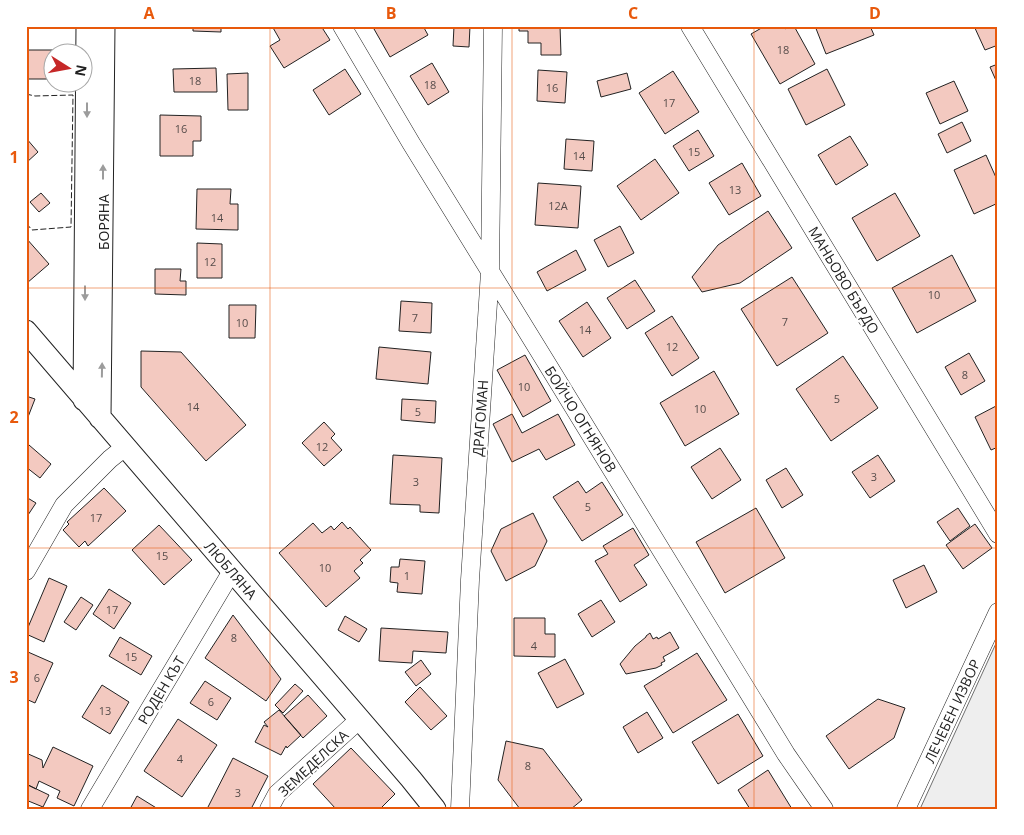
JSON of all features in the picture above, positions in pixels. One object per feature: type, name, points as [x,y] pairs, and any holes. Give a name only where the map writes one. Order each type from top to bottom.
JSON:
[{"type":"street","name":"БОРЯНА","points":[[84,400],[88,26]]},
{"type":"street","name":"БОРЯНА","points":[[100,418],[104,26]]},
{"type":"street","name":"БОЙЧО ОГНЯНОВ","points":[[342,26],[411,143],[786,754],[824,809]]},
{"type":"street","name":"ДРАГОМАН","points":[[460,809],[470,580],[490,272],[493,26]]},
{"type":"street","name":"МАНЬОВО БЪРДО","points":[[690,26],[998,534]]},
{"type":"street","name":"ЛЮБЛЯНА","points":[[26,331],[360,719],[435,809]]},
{"type":"street","points":[[26,571],[64,505],[110,458],[124,447]]},
{"type":"street","name":"РОДЕН КЪТ","points":[[90,809],[232,571]]},
{"type":"street","name":"ЛЕЧЕБЕН ИЗВОР","points":[[906,809],[998,612]]},
{"type":"street","name":"ЗЕМЕДЕЛСКА","points":[[270,809],[277,794],[360,719]]},
{"type":"shaded area","points":[[998,639],[998,809],[920,809]]},
{"type":"building","points":[[193,26],[221,26],[221,32],[193,31]]},
{"type":"building","points":[[272,26],[321,26],[330,40],[284,68],[270,46],[280,40]]},
{"type":"building","points":[[380,26],[423,26],[428,35],[390,57],[374,29]]},
{"type":"building","points":[[454,26],[470,26],[469,47],[453,46]]},
{"type":"building","points":[[519,26],[560,26],[561,55],[541,55],[541,43],[528,43],[528,31],[519,31]]},
{"type":"building","points":[[765,26],[783,26],[785,29],[789,26],[794,26],[815,64],[780,84],[751,34]]},
{"type":"building","points":[[815,26],[870,26],[874,35],[826,54]]},
{"type":"building","points":[[974,26],[998,26],[998,45],[985,50]]},
{"type":"building","points":[[28,50],[42,50],[42,79],[28,79]]},
{"type":"building","points":[[432,63],[449,92],[428,105],[410,76]]},
{"type":"building","points":[[998,64],[998,85],[990,67]]},
{"type":"building","points":[[216,68],[217,92],[174,92],[173,69]]},
{"type":"building","points":[[345,69],[361,94],[329,115],[313,90]]},
{"type":"building","points":[[827,69],[845,105],[806,125],[788,89]]},
{"type":"building","points":[[538,70],[567,72],[565,103],[537,101]]},
{"type":"building","points":[[673,71],[699,112],[665,134],[639,93]]},
{"type":"building","points":[[248,73],[248,110],[228,110],[227,74]]},
{"type":"building","points":[[627,73],[631,89],[601,97],[597,81]]},
{"type":"building","points":[[954,81],[968,111],[940,124],[926,93]]},
{"type":"building","points":[[160,115],[201,116],[201,141],[193,141],[193,156],[160,156]]},
{"type":"building","points":[[962,122],[971,141],[947,153],[938,134]]},
{"type":"building","points":[[698,130],[714,156],[689,171],[673,146]]},
{"type":"building","points":[[850,136],[868,165],[836,185],[818,155]]},
{"type":"building","points":[[26,138],[38,152],[26,163]]},
{"type":"building","points":[[566,139],[594,141],[592,171],[564,169]]},
{"type":"building","points":[[986,155],[998,182],[998,203],[974,214],[954,170]]},
{"type":"building","points":[[655,159],[679,193],[641,220],[617,186]]},
{"type":"building","points":[[742,163],[761,196],[729,215],[709,183]]},
{"type":"building","points":[[538,183],[581,186],[578,228],[535,225]]},
{"type":"building","points":[[197,189],[231,189],[230,204],[238,204],[238,230],[196,229]]},
{"type":"building","points":[[41,193],[50,203],[39,212],[30,202]]},
{"type":"building","points":[[895,193],[920,236],[877,261],[852,218]]},
{"type":"building","points":[[768,211],[792,248],[740,283],[702,292],[692,277],[718,245]]},
{"type":"building","points":[[620,226],[634,253],[608,267],[594,240]]},
{"type":"building","points":[[26,238],[49,264],[27,283],[26,282]]},
{"type":"building","points":[[197,243],[222,244],[222,278],[197,278]]},
{"type":"building","points":[[576,250],[586,270],[547,291],[537,272]]},
{"type":"building","points":[[952,255],[976,301],[917,333],[892,288]]},
{"type":"building","points":[[155,269],[181,269],[180,281],[186,281],[186,295],[155,294]]},
{"type":"building","points":[[792,277],[828,333],[777,366],[741,309]]},
{"type":"building","points":[[635,280],[655,311],[627,329],[607,298]]},
{"type":"building","points":[[401,301],[432,303],[431,333],[399,331]]},
{"type":"building","points":[[587,302],[611,338],[583,357],[559,321]]},
{"type":"building","points":[[229,305],[256,305],[255,338],[229,338]]},
{"type":"building","points":[[672,316],[699,358],[672,376],[645,333]]},
{"type":"building","points":[[379,347],[431,352],[428,384],[376,379]]},
{"type":"building","points":[[141,351],[181,352],[246,425],[206,461],[141,387]]},
{"type":"building","points":[[969,353],[985,381],[961,395],[945,367]]},
{"type":"building","points":[[525,355],[551,401],[523,417],[497,370]]},
{"type":"building","points":[[843,356],[878,408],[831,441],[796,389]]},
{"type":"building","points":[[714,371],[739,414],[685,446],[660,403]]},
{"type":"building","points":[[26,396],[35,399],[28,417],[26,416]]},
{"type":"building","points":[[402,399],[436,401],[435,423],[401,420]]},
{"type":"building","points":[[998,405],[998,447],[991,450],[975,417]]},
{"type":"building","points":[[512,414],[522,433],[558,414],[575,445],[546,460],[539,449],[512,462],[493,424]]},
{"type":"building","points":[[324,422],[335,434],[331,438],[342,450],[324,466],[302,443]]},
{"type":"building","points":[[29,445],[51,464],[40,478],[26,467],[26,449]]},
{"type":"building","points":[[720,448],[741,480],[712,499],[691,467]]},
{"type":"building","points":[[393,455],[442,458],[439,513],[420,512],[420,505],[390,504]]},
{"type":"building","points":[[878,455],[895,481],[870,498],[852,472]]},
{"type":"building","points":[[786,468],[803,495],[782,508],[766,480]]},
{"type":"building","points":[[578,481],[586,493],[602,482],[623,515],[582,541],[553,497]]},
{"type":"building","points":[[104,488],[126,511],[88,546],[85,541],[79,547],[63,530],[69,524],[67,522]]},
{"type":"building","points":[[26,497],[36,503],[26,518]]},
{"type":"building","points":[[756,508],[785,558],[725,593],[696,542]]},
{"type":"building","points":[[958,508],[970,526],[950,541],[937,522]]},
{"type":"building","points":[[533,513],[547,541],[535,566],[506,581],[491,551],[501,529]]},
{"type":"building","points":[[342,522],[348,529],[350,527],[371,550],[360,560],[363,563],[354,571],[360,578],[326,607],[279,553],[313,523],[322,533],[331,526],[334,530]]},
{"type":"building","points":[[975,524],[992,548],[963,569],[946,545]]},
{"type":"building","points":[[159,525],[192,560],[164,585],[132,550]]},
{"type":"building","points":[[633,528],[649,555],[634,565],[647,585],[620,602],[595,561],[608,554],[603,546]]},
{"type":"building","points":[[400,559],[425,561],[422,594],[397,592],[398,583],[390,582],[391,567],[399,567]]},
{"type":"building","points":[[924,565],[937,592],[906,608],[893,580]]},
{"type":"building","points":[[49,578],[67,586],[44,642],[26,634],[26,632]]},
{"type":"building","points":[[109,589],[131,603],[114,629],[93,614]]},
{"type":"building","points":[[81,597],[93,605],[76,630],[64,622]]},
{"type":"building","points":[[601,600],[615,622],[592,637],[578,614]]},
{"type":"building","points":[[233,615],[281,679],[266,701],[205,658]]},
{"type":"building","points":[[345,616],[367,629],[359,642],[338,630]]},
{"type":"building","points":[[514,618],[545,618],[545,634],[555,634],[555,657],[514,656]]},
{"type":"building","points":[[381,628],[448,632],[446,653],[413,651],[412,663],[379,661]]},
{"type":"building","points":[[670,632],[679,648],[663,657],[665,661],[661,663],[662,665],[626,674],[620,664],[635,646],[650,633],[653,639],[657,637],[658,639]]},
{"type":"building","points":[[120,637],[152,656],[141,675],[109,656]]},
{"type":"building","points":[[28,652],[53,663],[35,703],[26,699],[26,655]]},
{"type":"building","points":[[697,653],[727,700],[673,733],[644,686]]},
{"type":"building","points":[[565,659],[584,694],[557,708],[538,673]]},
{"type":"building","points":[[421,660],[431,674],[416,686],[405,672]]},
{"type":"building","points":[[205,681],[231,698],[217,720],[190,703]]},
{"type":"building","points":[[295,684],[303,691],[283,713],[275,705]]},
{"type":"building","points":[[102,685],[129,702],[110,734],[82,717]]},
{"type":"building","points":[[420,687],[447,716],[431,730],[405,702]]},
{"type":"building","points":[[308,695],[327,716],[303,738],[284,716]]},
{"type":"building","points":[[878,699],[905,708],[894,738],[849,769],[826,736]]},
{"type":"building","points":[[279,710],[301,735],[287,748],[286,746],[281,755],[255,742],[264,725],[268,727],[264,722]]},
{"type":"building","points":[[647,712],[663,738],[638,753],[623,727]]},
{"type":"building","points":[[738,714],[763,756],[718,784],[692,742]]},
{"type":"building","points":[[178,719],[217,745],[182,797],[144,771]]},
{"type":"building","points":[[506,741],[543,749],[582,800],[571,809],[520,809],[498,780]]},
{"type":"building","points":[[53,747],[93,766],[74,806],[57,798],[60,791],[39,781],[36,789],[26,784],[26,753],[42,760],[43,768]]},
{"type":"building","points":[[351,748],[395,794],[380,809],[336,809],[313,784]]},
{"type":"building","points":[[233,758],[268,776],[251,809],[210,809],[208,807]]},
{"type":"building","points":[[768,770],[792,809],[750,809],[738,790]]},
{"type":"building","points":[[26,784],[49,795],[43,807],[26,800]]},
{"type":"building","points":[[137,796],[158,809],[130,809]]},
{"type":"fence","points":[[26,94],[35,96],[73,95],[71,227],[32,230],[26,223]]}]
